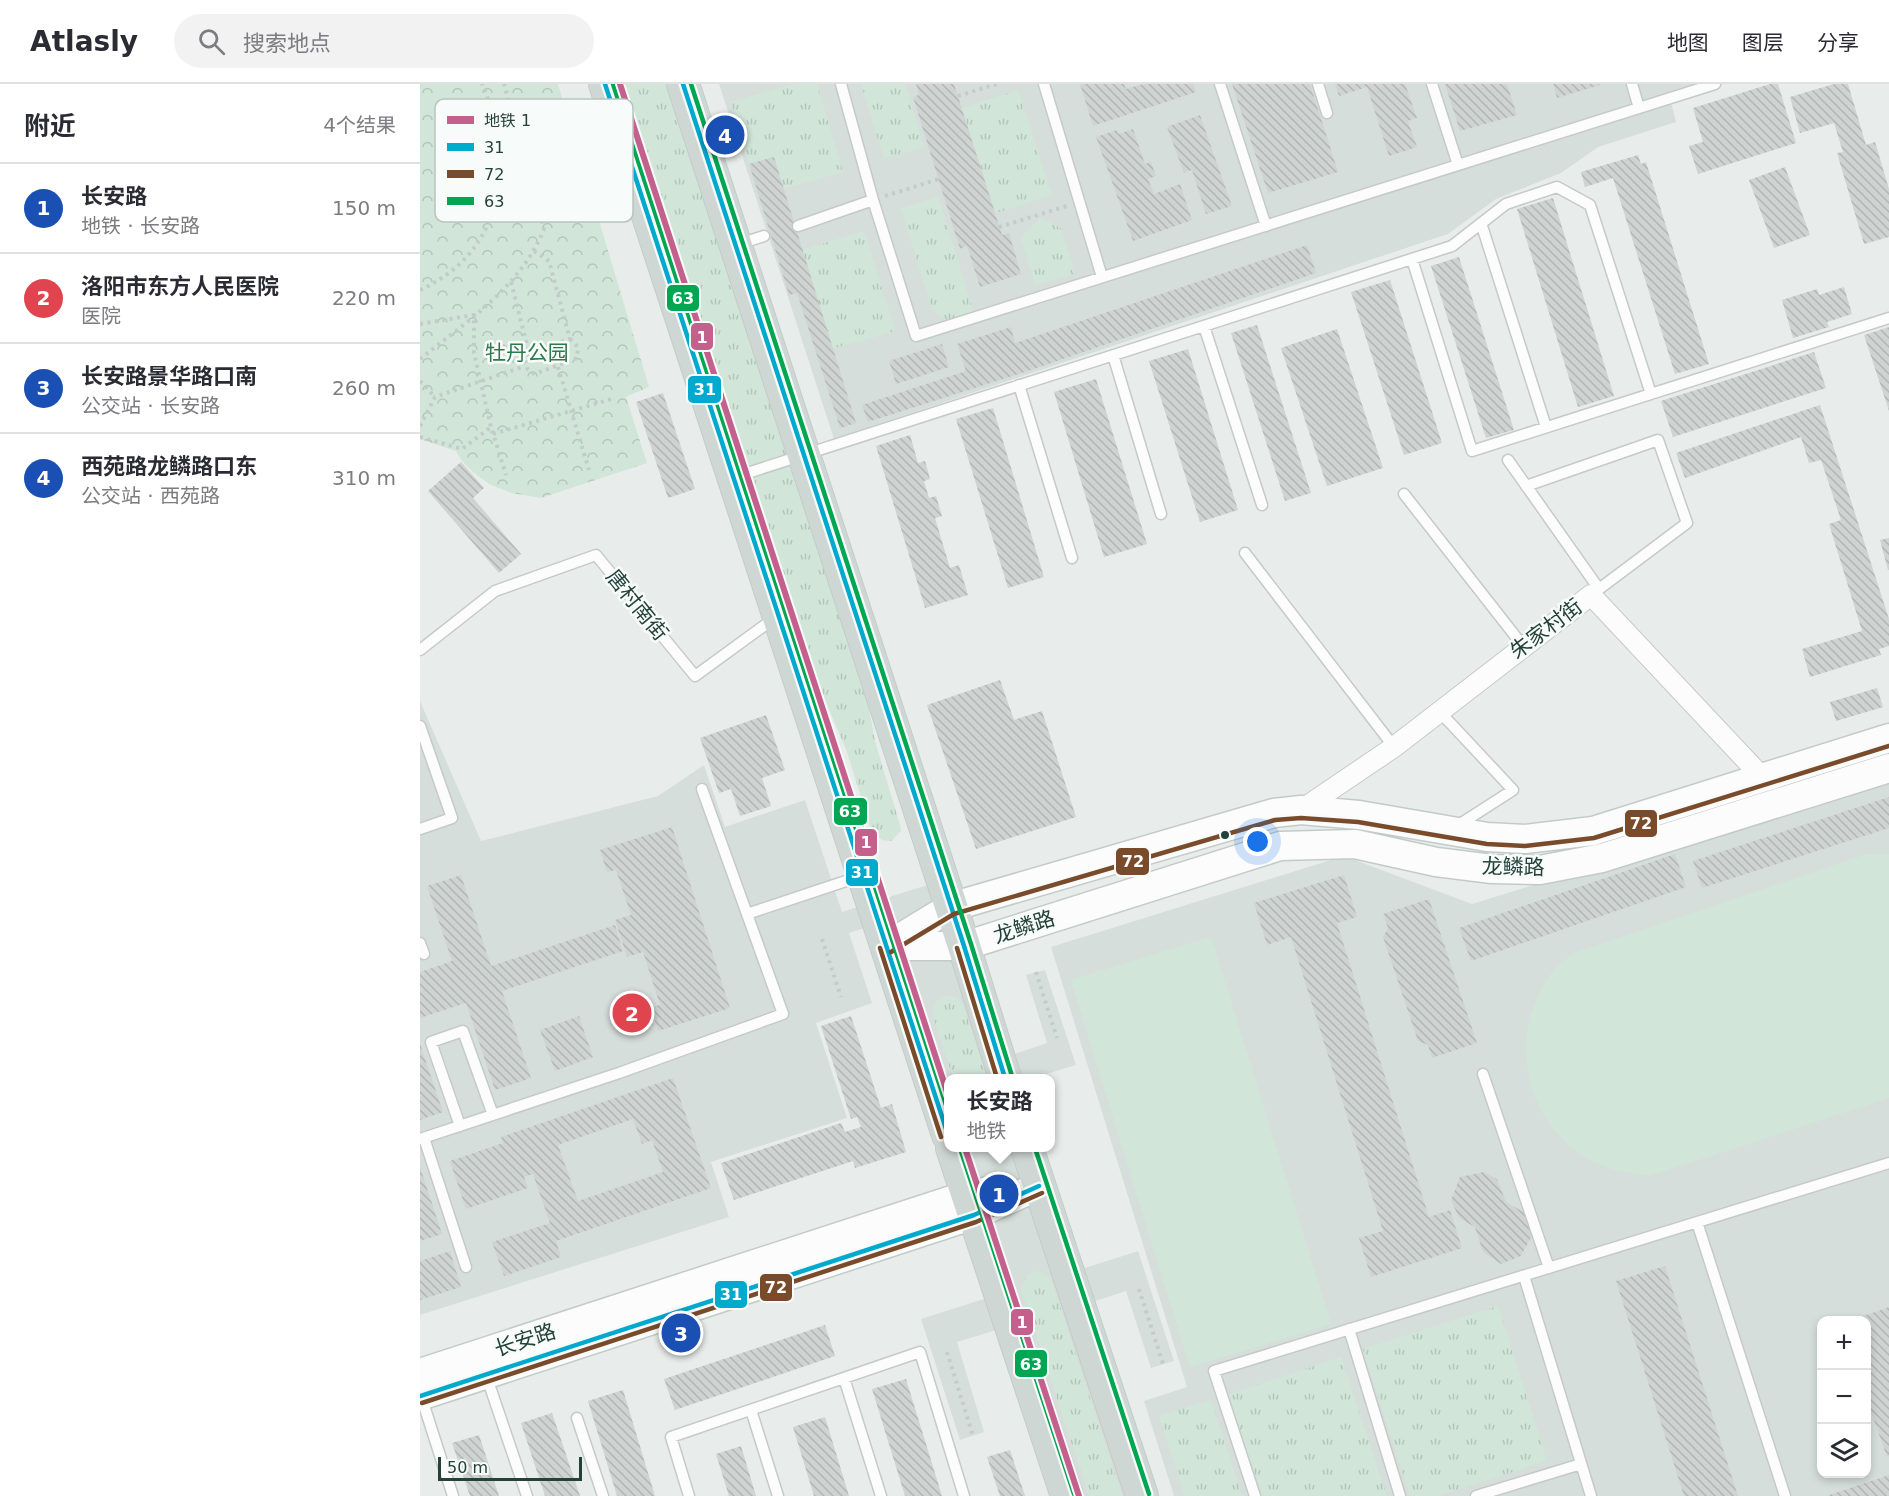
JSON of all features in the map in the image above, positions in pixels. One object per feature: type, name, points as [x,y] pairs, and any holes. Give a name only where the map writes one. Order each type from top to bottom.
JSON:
[{"type":"main road","points":[[605,84],[610,99]]},
{"type":"main road","points":[[683,84],[750,241],[804,454],[1004,1074]]},
{"type":"main road","points":[[633,169],[944,1123]]},
{"type":"main road","name":"龙鳞路","points":[[887,946],[951,907],[1274,813],[1301,810],[1359,815],[1487,837],[1525,839],[1593,831],[1889,738]]},
{"type":"main road","name":"龙鳞路","points":[[887,946],[964,946],[1280,846],[1355,844],[1436,862],[1481,868],[1540,870],[1602,858],[1889,768]]},
{"type":"main road","points":[[953,1152],[1067,1496]]},
{"type":"main road","points":[[1028,1152],[1142,1496]]},
{"type":"main road","name":"长安路","points":[[420,1396],[971,1205],[1004,1188],[1039,1186]]},
{"type":"main road","name":"长安路","points":[[420,1373],[971,1205]]},
{"type":"street","name":"朱家村街","points":[[1301,810],[1394,747],[1595,592],[1762,777]]},
{"type":"lane","points":[[841,84],[873,200],[916,336],[1715,84]]},
{"type":"lane","points":[[1044,84],[1102,277]]},
{"type":"lane","points":[[1220,84],[1266,225]]},
{"type":"lane","points":[[1318,84],[1327,113]]},
{"type":"lane","points":[[1432,84],[1458,165]]},
{"type":"lane","points":[[1632,84],[1639,108]]},
{"type":"lane","points":[[734,477],[1452,246],[1506,204],[1557,187],[1590,205],[1651,394]]},
{"type":"lane","points":[[798,226],[873,200]]},
{"type":"lane","points":[[1481,223],[1546,428]]},
{"type":"lane","points":[[1412,259],[1472,451],[1889,318]]},
{"type":"lane","points":[[1204,326],[1262,505]]},
{"type":"lane","points":[[1113,355],[1161,514]]},
{"type":"lane","points":[[1019,385],[1072,558]]},
{"type":"lane","points":[[1508,460],[1595,592],[1687,523],[1658,440],[1527,486]]},
{"type":"lane","points":[[1404,494],[1523,646]]},
{"type":"lane","points":[[1245,554],[1394,747]]},
{"type":"lane","name":"唐村南街","points":[[420,650],[495,591],[596,555],[695,676],[779,615]]},
{"type":"lane","points":[[1439,711],[1512,790],[1449,831]]},
{"type":"lane","points":[[420,726],[452,818],[420,829]]},
{"type":"lane","points":[[466,1267],[422,1139],[619,1073],[783,1014],[702,789]]},
{"type":"lane","points":[[747,914],[864,875]]},
{"type":"lane","points":[[460,1126],[431,1042],[464,1031],[493,1115]]},
{"type":"lane","points":[[1483,1074],[1549,1268]]},
{"type":"lane","points":[[1255,1496],[1214,1371],[1889,1163]]},
{"type":"lane","points":[[1697,1222],[1785,1496]]},
{"type":"lane","points":[[1524,1276],[1591,1496]]},
{"type":"lane","points":[[1349,1329],[1400,1496]]},
{"type":"lane","points":[[689,1496],[671,1437],[920,1352],[964,1496]]},
{"type":"lane","points":[[486,1375],[527,1496]]},
{"type":"lane","points":[[844,1378],[881,1496]]},
{"type":"lane","points":[[420,1396],[453,1496]]},
{"type":"lane","points":[[751,1410],[778,1496]]},
{"type":"lane","points":[[577,1418],[603,1496]]},
{"type":"lane","points":[[1476,1496],[1581,1464]]},
{"type":"path","points":[[482,84],[487,99]]},
{"type":"path","points":[[504,84],[508,99]]},
{"type":"path","points":[[958,96],[997,84]]},
{"type":"path","points":[[873,200],[939,179]]},
{"type":"path","points":[[999,227],[1079,202]]},
{"type":"path","points":[[420,290],[440,281],[474,248],[488,222]]},
{"type":"path","points":[[420,360],[474,315],[523,269],[544,229],[542,222]]},
{"type":"path","points":[[525,366],[535,374],[558,367],[577,358],[578,347],[570,339],[549,261],[534,251]]},
{"type":"path","points":[[511,282],[529,353]]},
{"type":"path","points":[[420,324],[474,315]]},
{"type":"path","points":[[474,315],[474,353],[490,427],[506,475]]},
{"type":"path","points":[[525,366],[525,359],[529,353],[570,339]]},
{"type":"path","points":[[420,426],[435,397],[525,366]]},
{"type":"path","points":[[558,367],[589,470]]},
{"type":"path","points":[[420,381],[435,397]]},
{"type":"path","points":[[493,434],[615,398]]},
{"type":"path","points":[[420,437],[462,448],[490,427]]},
{"type":"path","points":[[822,939],[841,997]]},
{"type":"path","points":[[1036,972],[1057,1038]]},
{"type":"path","points":[[1139,1289],[1163,1364]]},
{"type":"path","points":[[947,1352],[973,1436]]},
{"type":"shaded area","points":[[719,84],[1720,84],[1670,98],[1676,122],[1598,147],[1561,173],[1496,199],[1448,234],[834,439]]},
{"type":"shaded area","points":[[420,701],[481,841],[658,796],[704,765],[725,827],[805,800],[842,912],[937,882],[994,1061],[1047,1043],[1026,975],[1045,970],[1076,1065],[1046,1074],[944,1074],[944,1143],[874,925],[849,933],[872,1003],[816,1023],[847,1118],[711,1162],[729,1217],[420,1315]]},
{"type":"shaded area","points":[[1889,775],[1889,1496],[1174,1496],[1144,1401],[1187,1387],[1051,947],[1344,856],[1472,904]]},
{"type":"shaded area","points":[[947,1152],[1023,1152],[1063,1275],[1138,1251],[1174,1361],[1151,1368],[1126,1291],[1074,1308],[1134,1496],[1057,1496],[1003,1328],[957,1342],[984,1432],[960,1440],[921,1319],[993,1296]]},
{"type":"green space","name":"牡丹公园","points":[[420,84],[558,84],[563,99],[435,99],[435,222],[599,222],[649,387],[626,397],[647,463],[541,498],[511,493],[489,484],[461,460],[456,451],[420,439]]},
{"type":"green space","points":[[618,84],[673,84],[866,692],[875,741],[900,825],[901,831],[891,841],[880,839],[871,830],[847,752],[808,660],[633,129],[633,99],[623,99]]},
{"type":"green space","points":[[793,84],[817,84],[843,172],[783,189],[774,157],[749,164],[731,102]]},
{"type":"green space","points":[[861,84],[905,84],[924,147],[884,159]]},
{"type":"green space","points":[[1018,90],[1052,195],[996,213],[962,108]]},
{"type":"green space","points":[[938,197],[973,311],[957,321],[947,320],[932,309],[901,208]]},
{"type":"green space","points":[[1040,218],[1061,228],[1075,274],[1035,285],[1021,237]]},
{"type":"green space","points":[[864,231],[895,331],[832,349],[802,250]]},
{"type":"green space","points":[[1867,854],[1889,854],[1889,1098],[1649,1176],[1599,1164],[1583,1156],[1563,1140],[1547,1120],[1536,1098],[1529,1074],[1526,1049],[1529,1024],[1536,999],[1557,968],[1572,954]]},
{"type":"green space","points":[[1211,937],[1331,1324],[1190,1367],[1071,980]]},
{"type":"green space","points":[[945,995],[956,997],[962,1002],[986,1074],[952,1074],[935,1023],[933,1009],[935,1003]]},
{"type":"green space","points":[[1038,1271],[1051,1279],[1122,1496],[1089,1496],[1021,1289],[1026,1277]]},
{"type":"green space","points":[[1498,1306],[1547,1461],[1437,1496],[1410,1496],[1363,1349]]},
{"type":"green space","points":[[1341,1357],[1387,1496],[1261,1496],[1227,1395]]},
{"type":"green space","points":[[1211,1400],[1242,1496],[1185,1496],[1159,1416]]},
{"type":"building","points":[[916,84],[954,84],[1002,235],[1009,233],[1021,274],[980,287],[967,246],[960,249],[913,97],[919,95]]},
{"type":"building","points":[[1080,84],[1124,84],[1126,89],[1143,84],[1193,84],[1196,92],[1093,126]]},
{"type":"building","points":[[1232,84],[1310,84],[1338,172],[1268,193]]},
{"type":"building","points":[[1335,84],[1405,84],[1417,118],[1408,121],[1417,147],[1389,156],[1367,87],[1339,96]]},
{"type":"building","points":[[1445,84],[1507,84],[1517,115],[1460,131]]},
{"type":"building","points":[[1553,84],[1599,84],[1600,85],[1557,98]]},
{"type":"building","points":[[1770,84],[1778,84],[1796,143],[1698,174],[1689,146],[1703,142],[1693,108]]},
{"type":"building","points":[[1834,84],[1848,84],[1866,145],[1875,142],[1889,189],[1889,237],[1864,244],[1837,153],[1843,152],[1834,123],[1800,133],[1790,97]]},
{"type":"building","points":[[1200,115],[1232,206],[1206,214],[1192,170],[1184,173],[1167,127]]},
{"type":"building","points":[[1133,129],[1145,164],[1151,162],[1156,176],[1148,179],[1154,194],[1180,184],[1192,220],[1133,241],[1096,137],[1117,130],[1118,134]]},
{"type":"building","points":[[1638,155],[1641,164],[1646,162],[1709,364],[1675,374],[1613,178],[1585,187],[1581,172]]},
{"type":"building","points":[[774,157],[856,423],[840,428],[797,293],[789,295],[749,164]]},
{"type":"building","points":[[1785,167],[1810,235],[1774,248],[1749,180]]},
{"type":"building","points":[[1553,198],[1614,396],[1578,407],[1517,209]]},
{"type":"building","points":[[1307,245],[1316,273],[1025,372],[868,422],[862,405],[966,371],[957,344],[1011,327],[1015,343]]},
{"type":"building","points":[[1459,257],[1514,430],[1486,438],[1431,266]]},
{"type":"building","points":[[1390,280],[1442,443],[1404,455],[1351,292]]},
{"type":"building","points":[[1844,287],[1852,314],[1827,322],[1829,327],[1793,338],[1782,300],[1817,289],[1819,295]]},
{"type":"building","points":[[1257,325],[1311,493],[1285,501],[1231,333]]},
{"type":"building","points":[[1889,327],[1889,411],[1864,335]]},
{"type":"building","points":[[1337,329],[1383,468],[1327,486],[1281,348]]},
{"type":"building","points":[[942,344],[949,367],[896,384],[889,361]]},
{"type":"building","points":[[1188,349],[1238,510],[1200,522],[1149,361]]},
{"type":"building","points":[[1814,352],[1826,388],[1673,437],[1661,401]]},
{"type":"building","points":[[1096,379],[1147,544],[1104,557],[1054,392]]},
{"type":"building","points":[[663,393],[695,489],[668,498],[636,402]]},
{"type":"building","points":[[1820,405],[1889,619],[1889,646],[1879,649],[1881,655],[1810,677],[1802,649],[1862,631],[1829,524],[1841,520],[1821,460],[1809,463],[1801,437],[1685,478],[1676,453]]},
{"type":"building","points":[[993,408],[1044,577],[1008,588],[956,419]]},
{"type":"building","points":[[910,435],[918,463],[925,461],[930,479],[924,481],[929,498],[936,496],[942,516],[935,518],[950,568],[959,565],[968,595],[925,608],[876,446]]},
{"type":"building","points":[[461,462],[484,488],[473,498],[521,554],[499,573],[428,491]]},
{"type":"building","points":[[1889,538],[1889,570],[1888,570],[1880,540]]},
{"type":"building","points":[[1000,680],[1014,720],[1042,711],[1076,817],[976,849],[927,705]]},
{"type":"building","points":[[1877,688],[1883,707],[1836,721],[1830,702]]},
{"type":"building","points":[[766,715],[785,770],[762,778],[771,806],[740,816],[731,789],[719,793],[700,738]]},
{"type":"building","points":[[1889,797],[1889,828],[1702,888],[1693,861]]},
{"type":"building","points":[[672,827],[730,1008],[658,1031],[651,1007],[660,1005],[643,952],[627,957],[615,920],[631,915],[616,870],[607,872],[600,850]]},
{"type":"building","points":[[1675,854],[1686,887],[1471,961],[1459,928]]},
{"type":"building","points":[[461,875],[491,966],[615,925],[623,951],[502,991],[531,1078],[495,1090],[466,1003],[420,1018],[420,972],[452,961],[427,886]]},
{"type":"building","points":[[1344,875],[1357,917],[1337,923],[1429,1217],[1450,1210],[1462,1248],[1371,1277],[1359,1238],[1383,1231],[1291,937],[1267,945],[1254,903]]},
{"type":"building","points":[[1429,899],[1477,1043],[1432,1058],[1428,1045],[1418,1041],[1383,937],[1388,928],[1383,914]]},
{"type":"building","points":[[579,1016],[593,1057],[555,1071],[540,1030]]},
{"type":"building","points":[[851,1016],[881,1108],[892,1104],[906,1152],[855,1168],[853,1161],[734,1200],[721,1163],[841,1123],[845,1132],[861,1127],[857,1117],[851,1119],[821,1026]]},
{"type":"building","points":[[420,1044],[443,1112],[420,1120]]},
{"type":"building","points":[[673,1078],[711,1188],[556,1241],[561,1257],[504,1276],[492,1242],[550,1223],[533,1174],[524,1177],[528,1188],[466,1209],[450,1161],[503,1143],[501,1137]],"holes":[[[633,1119],[642,1144],[652,1140],[663,1172],[578,1201],[558,1145]]]},
{"type":"building","points":[[420,1167],[442,1234],[420,1241]]},
{"type":"building","points":[[1483,1172],[1497,1179],[1506,1202],[1527,1214],[1533,1234],[1521,1256],[1501,1264],[1483,1252],[1475,1227],[1459,1218],[1451,1200],[1460,1177]]},
{"type":"building","points":[[450,1251],[461,1287],[420,1300],[420,1261]]},
{"type":"building","points":[[1665,1266],[1738,1496],[1684,1496],[1616,1281]]},
{"type":"building","points":[[1889,1307],[1889,1456],[1887,1457],[1871,1412],[1871,1316],[1863,1316]]},
{"type":"building","points":[[825,1325],[835,1356],[675,1410],[664,1379]]},
{"type":"building","points":[[906,1379],[942,1496],[905,1496],[872,1389]]},
{"type":"building","points":[[623,1390],[655,1496],[617,1496],[588,1401]]},
{"type":"building","points":[[552,1413],[580,1496],[545,1496],[521,1423]]},
{"type":"building","points":[[825,1417],[849,1496],[814,1496],[793,1427]]},
{"type":"building","points":[[479,1435],[499,1496],[470,1496],[452,1443]]},
{"type":"building","points":[[741,1446],[756,1496],[729,1496],[716,1454]]},
{"type":"building","points":[[1010,1450],[1025,1496],[1000,1496],[987,1457]]},
{"type":"building","points":[[1889,1475],[1889,1496],[1826,1496]]},
{"type":"metro line","name":"1","points":[[620,84],[625,99]]},
{"type":"metro line","name":"1","points":[[633,124],[944,1083]]},
{"type":"metro line","name":"1","points":[[966,1152],[1079,1496]]},
{"type":"transit line","name":"31","points":[[605,84],[610,99]]},
{"type":"transit line","name":"63","points":[[613,84],[618,99]]},
{"type":"transit line","name":"31","points":[[683,84],[1004,1074]]},
{"type":"transit line","name":"63","points":[[691,84],[1011,1074]]},
{"type":"transit line","name":"63","points":[[633,145],[944,1099]]},
{"type":"transit line","name":"31","points":[[633,170],[944,1123]]},
{"type":"transit line","name":"72","points":[[891,952],[954,914],[1275,820],[1301,818],[1358,822],[1487,844],[1525,846],[1594,838],[1889,746]]},
{"type":"transit line","name":"72","points":[[880,948],[941,1137]]},
{"type":"transit line","name":"72","points":[[957,948],[996,1074]]},
{"type":"transit line","name":"63","points":[[961,1152],[1074,1494]]},
{"type":"transit line","name":"63","points":[[1036,1152],[1149,1494]]},
{"type":"transit line","name":"31","points":[[420,1396],[974,1215],[1039,1186]]},
{"type":"transit line","name":"72","points":[[422,1403],[976,1222],[1042,1193]]},
{"type":"place","name":"西苑路龙鳞路口东","points":[[725,135]]},
{"type":"place","name":"洛阳市东方人民医院","points":[[632,1013]]},
{"type":"place","name":"长安路","points":[[999,1194]]},
{"type":"place","name":"长安路景华路口南","points":[[681,1333]]}]
